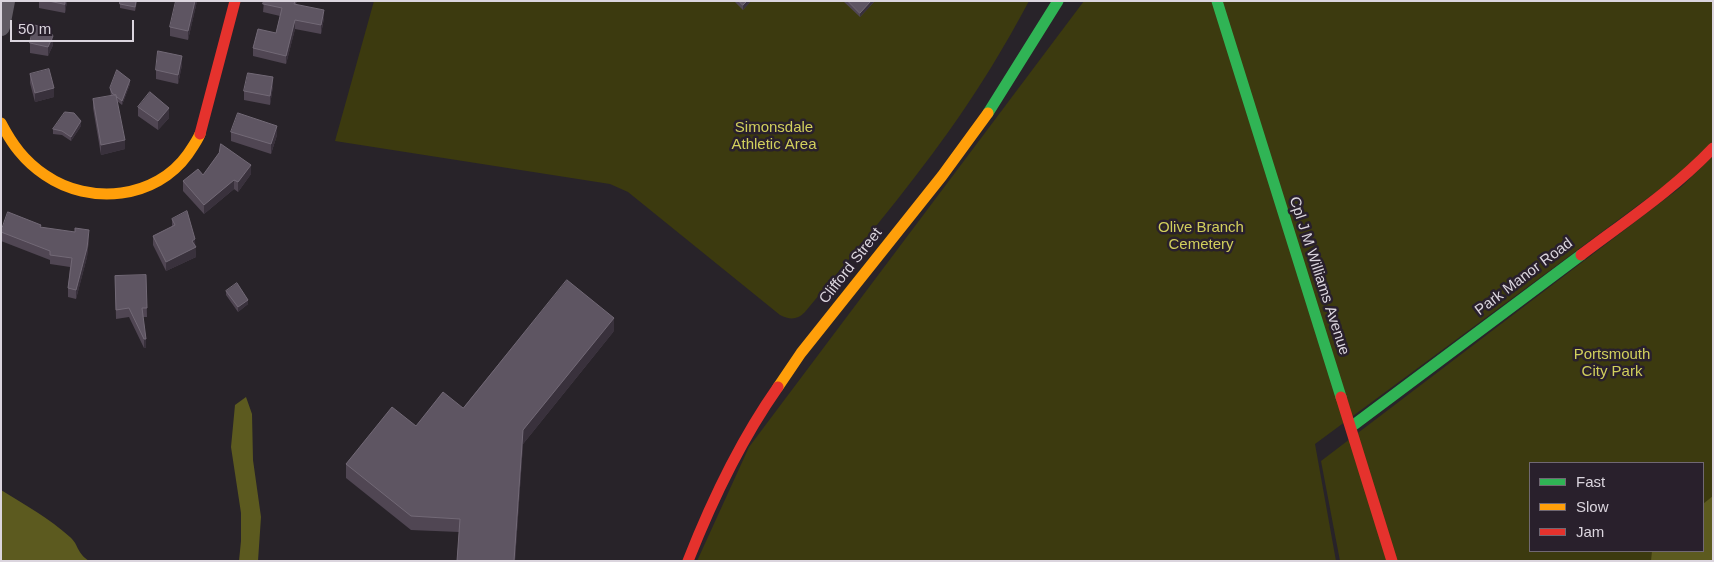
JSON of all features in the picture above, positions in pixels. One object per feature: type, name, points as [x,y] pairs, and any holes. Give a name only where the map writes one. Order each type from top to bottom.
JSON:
[{"type":"street","points":[[1,27],[6,1]]},
{"type":"street","points":[[1,123],[17,151],[35,169],[52,180],[76,190],[104,194],[122,194],[141,190],[151,185],[174,171],[187,157],[199,137],[235,1]]},
{"type":"street","name":"Clifford Street","points":[[688,561],[728,469],[756,418],[801,353],[942,176],[986,116],[1058,1]]},
{"type":"street","name":"Cpl J M Williams Avenue","points":[[1217,1],[1392,561]]},
{"type":"street","name":"Park Manor Road","points":[[1350,427],[1662,194],[1713,148]]},
{"type":"green space","name":"Simonsdale Athletic Area","points":[[374,1],[1029,1],[981,83],[914,178],[805,312],[799,317],[787,318],[780,315],[628,192],[610,184],[335,141]]},
{"type":"green space","name":"Olive Branch Cemetery","points":[[1084,1],[1713,1],[1713,141],[1683,172],[1315,444],[1336,561],[697,561],[749,447]]},
{"type":"green space","name":"Portsmouth City Park","points":[[1713,156],[1713,561],[1340,561],[1321,461],[1681,187]]},
{"type":"shaded area","points":[[246,397],[252,414],[253,460],[261,517],[258,561],[239,561],[241,513],[231,447],[235,405]]},
{"type":"shaded area","points":[[1,490],[62,530],[73,540],[82,555],[89,561],[1,561]]},
{"type":"shaded area","points":[[1713,496],[1713,561],[1651,561],[1652,552],[1704,552],[1704,503]]},
{"type":"building","points":[[49,1],[65,1],[65,4]]},
{"type":"building","points":[[120,1],[136,1],[135,7],[120,4]]},
{"type":"building","points":[[176,1],[195,1],[188,31],[170,27]]},
{"type":"building","points":[[264,1],[295,1],[294,4],[324,10],[321,25],[295,20],[286,56],[253,48],[258,29],[276,33],[282,8],[263,4]]},
{"type":"building","points":[[739,1],[747,1],[743,5]]},
{"type":"building","points":[[848,1],[871,1],[860,13]]},
{"type":"building","points":[[34,25],[48,28],[53,36],[48,47],[30,43]]},
{"type":"building","points":[[158,51],[182,56],[178,75],[156,70]]},
{"type":"building","points":[[49,69],[54,88],[35,93],[30,74]]},
{"type":"building","points":[[117,70],[130,80],[122,101],[112,93],[110,88]]},
{"type":"building","points":[[248,73],[273,77],[270,96],[244,91]]},
{"type":"building","points":[[150,92],[169,108],[158,121],[138,107]]},
{"type":"building","points":[[116,95],[125,140],[101,145],[93,99]]},
{"type":"building","points":[[65,112],[74,113],[81,121],[71,137],[62,131],[53,129]]},
{"type":"building","points":[[238,113],[277,126],[271,144],[231,132]]},
{"type":"building","points":[[221,144],[251,165],[238,182],[234,180],[204,205],[183,181],[198,169],[203,175],[219,153]]},
{"type":"building","points":[[187,211],[195,239],[192,241],[196,247],[166,262],[153,236],[175,225],[172,219]]},
{"type":"building","points":[[8,212],[41,225],[40,227],[75,232],[75,228],[89,230],[87,248],[76,290],[68,288],[72,258],[50,255],[50,251],[1,232]]},
{"type":"building","points":[[146,275],[147,308],[142,308],[146,339],[144,339],[129,308],[116,310],[115,276]]},
{"type":"building","points":[[567,280],[614,318],[523,430],[514,561],[457,561],[460,519],[411,516],[346,464],[392,407],[416,426],[443,392],[463,408]]},
{"type":"building","points":[[237,283],[248,300],[238,307],[226,291]]},
{"type":"traffic: fast","points":[[988,113],[1058,1]]},
{"type":"traffic: fast","points":[[1217,1],[1341,397]]},
{"type":"traffic: fast","points":[[1351,427],[1581,255]]},
{"type":"traffic: slow","points":[[778,387],[801,353],[942,176],[988,113]]},
{"type":"traffic: slow","points":[[1,123],[19,152],[45,175],[63,185],[82,191],[102,194],[141,189],[158,181],[175,169],[188,154],[200,134]]},
{"type":"traffic: jam","points":[[200,134],[235,1]]},
{"type":"traffic: jam","points":[[1581,255],[1666,191],[1713,148]]},
{"type":"traffic: jam","points":[[688,561],[728,471],[751,428],[778,387]]},
{"type":"traffic: jam","points":[[1341,397],[1392,561]]}]
